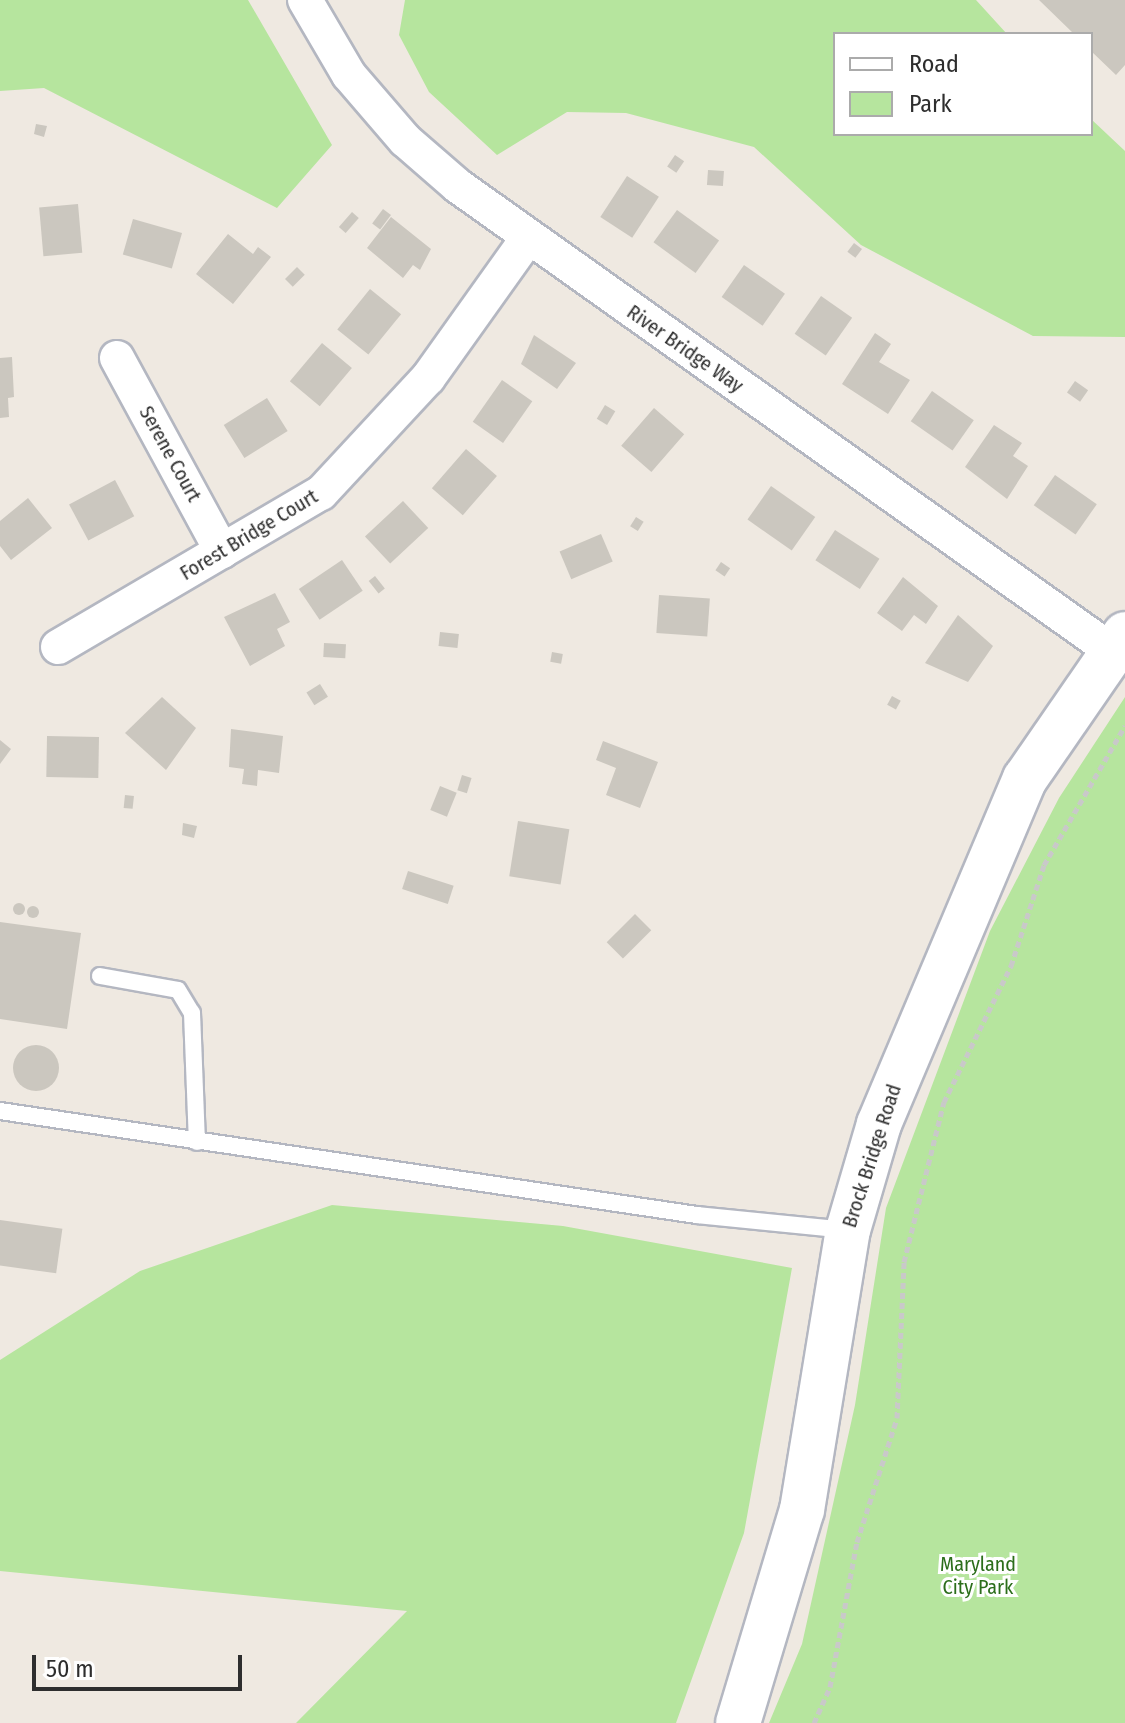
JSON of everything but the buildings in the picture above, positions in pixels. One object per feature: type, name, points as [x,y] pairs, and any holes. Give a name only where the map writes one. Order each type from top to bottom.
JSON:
[{"type":"street","name":"River Bridge Way","points":[[305,0],[349,75],[405,140],[528,238],[1119,642]]},
{"type":"street","name":"Forest Bridge Court","points":[[58,647],[321,493],[368,450],[528,238]]},
{"type":"street","name":"Serene Court","points":[[117,358],[222,551]]},
{"type":"street","name":"Brock Bridge Road","points":[[738,1723],[802,1510],[848,1230],[879,1124],[984,863],[1062,716],[1119,642]]},
{"type":"lane","points":[[100,976],[178,990],[192,1013],[197,1142]]},
{"type":"lane","points":[[0,1111],[197,1142],[848,1230]]},
{"type":"path","points":[[814,1723],[830,1687],[857,1542],[897,1418],[904,1262],[944,1102],[1006,979],[1044,865],[1125,726]]},
{"type":"green space","points":[[0,0],[248,0],[332,145],[277,208],[44,88],[0,91]]},
{"type":"green space","points":[[405,0],[976,0],[1005,32],[833,32],[833,136],[1093,136],[1093,121],[1125,151],[1125,337],[1033,336],[861,245],[754,147],[626,113],[567,112],[497,155],[429,92],[399,35]]},
{"type":"green space","name":"Maryland City Park","points":[[1125,697],[1125,1723],[769,1723],[802,1644],[855,1405],[886,1208],[990,931],[1059,798]]},
{"type":"green space","points":[[332,1205],[563,1226],[792,1268],[744,1533],[676,1723],[296,1723],[407,1611],[0,1571],[0,1360],[140,1271]]}]
